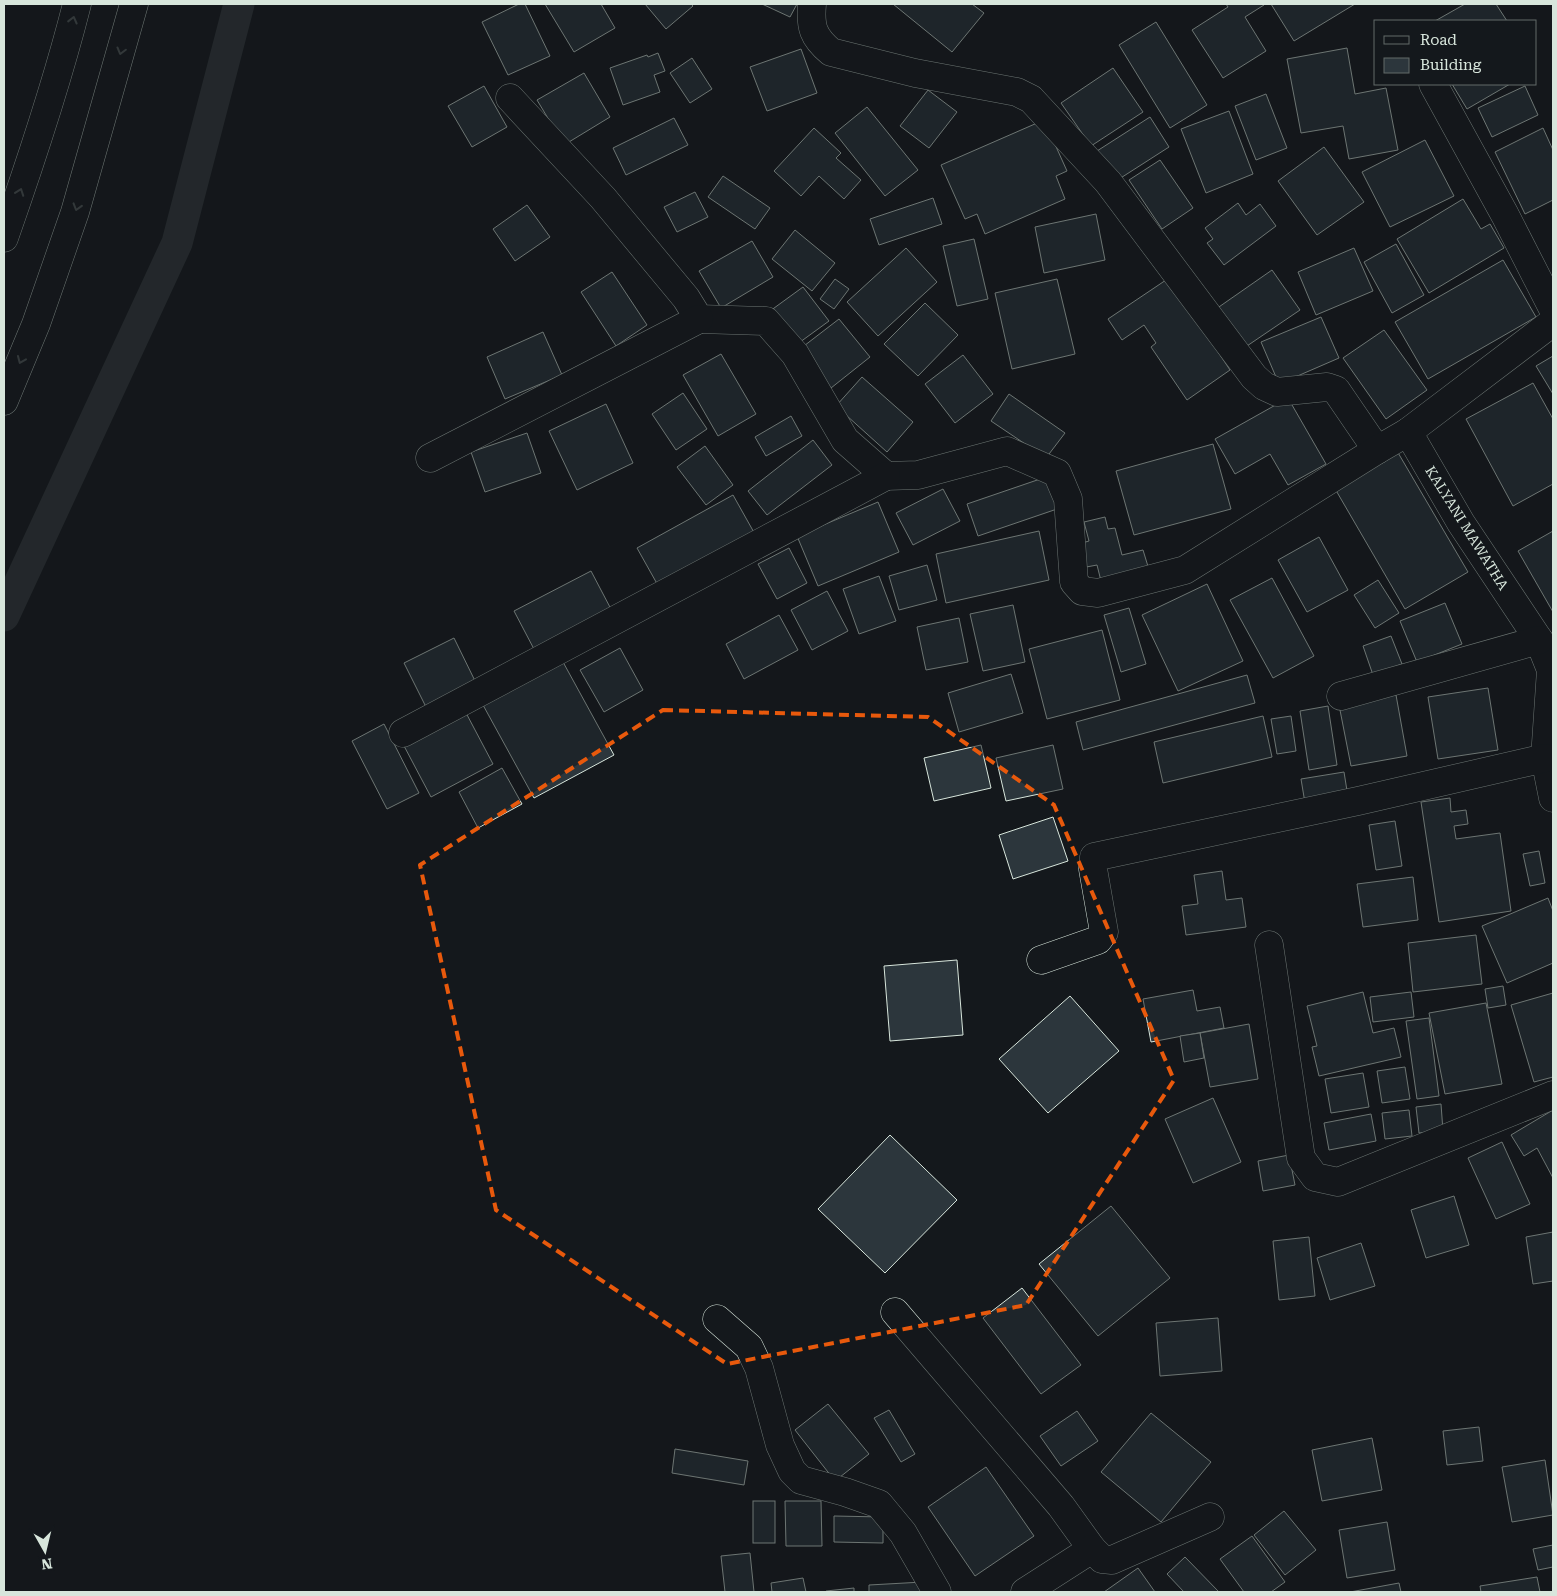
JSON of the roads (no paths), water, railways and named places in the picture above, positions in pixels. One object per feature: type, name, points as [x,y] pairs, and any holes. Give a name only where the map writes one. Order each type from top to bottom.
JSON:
[{"type":"main road","points":[[4,238],[62,64],[77,4]]},
{"type":"main road","points":[[4,401],[36,324],[75,212],[134,4]]},
{"type":"main road","points":[[812,4],[811,24],[820,43],[830,52],[914,73],[1017,92],[1031,100],[1108,182],[1254,377],[1264,386],[1277,392],[1327,387],[1336,390],[1377,450]]},
{"type":"main road","points":[[1434,85],[1505,215],[1553,308]]},
{"type":"main road","points":[[510,98],[602,198],[686,298],[699,319]]},
{"type":"main road","points":[[430,458],[699,319],[766,321],[795,354],[845,440],[886,476]]},
{"type":"main road","points":[[403,733],[886,476],[918,476],[1007,451],[1057,473],[1068,499],[1074,582],[1082,591],[1098,593],[1185,570],[1408,432],[1553,322]]},
{"type":"main road","name":"KALYANI MAWATHA","points":[[1408,432],[1462,523],[1539,640],[1551,670],[1545,758],[1553,798]]},
{"type":"main road","points":[[1341,696],[1539,640]]},
{"type":"main road","points":[[1041,960],[1098,940],[1104,932],[1093,870],[1094,857],[1348,803],[1545,758]]},
{"type":"main road","points":[[1269,945],[1301,1158],[1315,1177],[1338,1182],[1553,1095]]},
{"type":"main road","points":[[895,1312],[1060,1506],[1092,1549],[1102,1559],[1112,1560],[1210,1517]]},
{"type":"main road","points":[[717,1319],[749,1347],[756,1361],[780,1445],[792,1472],[800,1480],[845,1492],[879,1504],[903,1533],[936,1592]]},
{"type":"main road","points":[[1025,1592],[1092,1549]]},
{"type":"waterway","points":[[4,616],[177,243],[239,4]]}]
